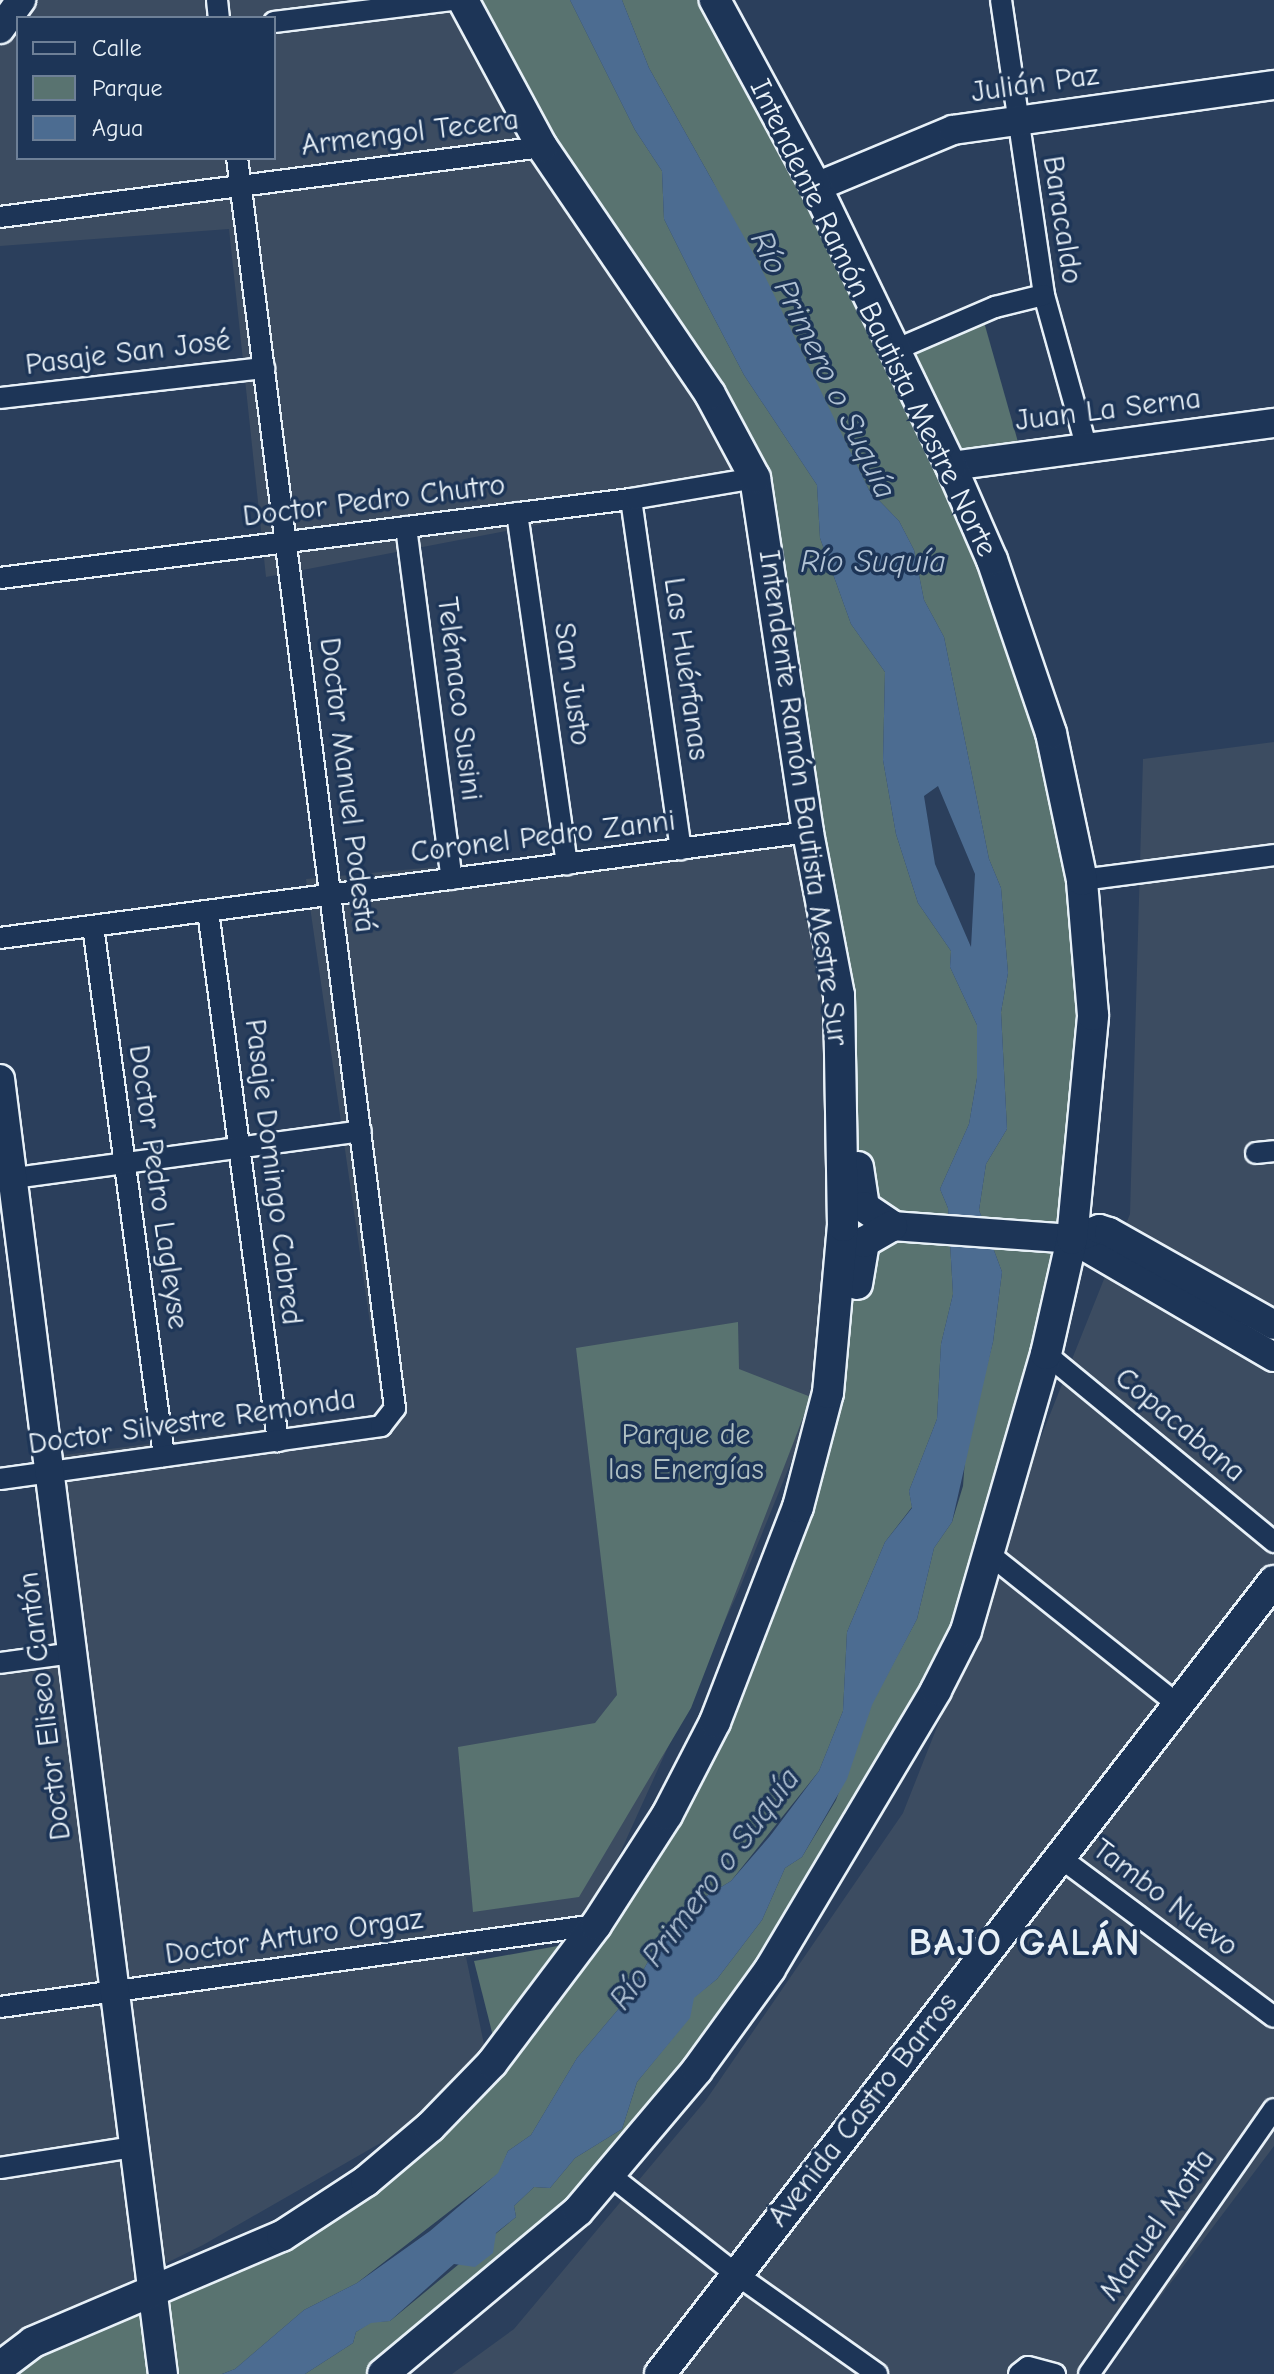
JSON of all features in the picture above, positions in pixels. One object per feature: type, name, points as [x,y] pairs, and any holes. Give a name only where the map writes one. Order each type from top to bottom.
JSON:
[{"type":"main road","name":"Intendente Ramón Bautista Mestre Sur","points":[[5,2357],[33,2342],[152,2310],[282,2236],[366,2181],[419,2136],[492,2063],[596,1925],[667,1815],[715,1722],[813,1459],[833,1363],[843,1226],[842,1042],[835,969],[808,832],[755,478],[710,394],[542,147],[463,0]]},
{"type":"main road","name":"Intendente Ramón Bautista Mestre Norte","points":[[383,2374],[550,2239],[610,2175],[706,2059],[770,1969],[954,1657],[1046,1354],[1093,1015],[1082,880],[1051,733],[1026,654],[951,466],[816,187],[715,0]]},
{"type":"main road","points":[[803,790],[821,816],[858,1016],[859,1195],[864,1207],[887,1226],[864,1242],[859,1255],[841,1396],[813,1459]]},
{"type":"main road","name":"Avenida Castro Barros","points":[[660,2374],[1058,1856],[1274,1581]]},
{"type":"street","points":[[1,27],[21,0]]},
{"type":"street","points":[[276,22],[454,0]]},
{"type":"street","name":"Baracaldo","points":[[1001,0],[1016,121],[1044,295],[1086,445]]},
{"type":"street","name":"Julián Paz","points":[[816,187],[932,136],[1016,121],[1274,85]]},
{"type":"street","name":"Armengol Tecera","points":[[0,217],[542,147]]},
{"type":"street","name":"Doctor Manuel Podestá","points":[[237,160],[395,1408],[390,1420]]},
{"type":"street","points":[[895,350],[983,311],[1044,295]]},
{"type":"street","name":"Pasaje San José","points":[[0,398],[264,368]]},
{"type":"street","name":"Juan La Serna","points":[[951,466],[1086,445],[1274,423]]},
{"type":"street","name":"Doctor Pedro Chutro","points":[[0,578],[631,499],[755,478]]},
{"type":"street","name":"Las Huérfanas","points":[[631,499],[681,849]]},
{"type":"street","name":"San Justo","points":[[517,513],[567,864]]},
{"type":"street","name":"Telémaco Susini","points":[[406,527],[452,879]]},
{"type":"street","name":"Coronel Pedro Zanni","points":[[0,938],[808,832]]},
{"type":"street","points":[[1082,880],[1274,855]]},
{"type":"street","name":"Pasaje Domingo Cabred","points":[[208,911],[278,1441]]},
{"type":"street","name":"Doctor Pedro Lagleyse","points":[[93,926],[164,1456]]},
{"type":"street","name":"Doctor Eliseo Cantón","points":[[0,1079],[6,1179],[51,1472],[152,2310],[163,2374]]},
{"type":"street","points":[[6,1179],[361,1131]]},
{"type":"street","points":[[887,1226],[1062,1237],[1099,1229],[1274,1325]]},
{"type":"street","points":[[1062,1237],[1274,1357]]},
{"type":"street","name":"Copacabana","points":[[1046,1354],[1274,1542]]},
{"type":"street","name":"Doctor Silvestre Remonda","points":[[0,1479],[381,1426],[390,1420]]},
{"type":"street","points":[[988,1553],[1177,1704]]},
{"type":"street","points":[[0,1663],[73,1653]]},
{"type":"street","name":"Tambo Nuevo","points":[[1058,1856],[1274,2017]]},
{"type":"street","name":"Doctor Arturo Orgaz","points":[[0,2007],[596,1925]]},
{"type":"street","name":"Manuel Motta","points":[[1089,2374],[1274,2109]]},
{"type":"street","points":[[0,2168],[132,2147]]},
{"type":"street","points":[[610,2175],[736,2274],[877,2374]]},
{"type":"street","points":[[1019,2374],[1028,2367],[1055,2374]]},
{"type":"shaded area","points":[[0,0],[451,0],[761,482],[266,577],[229,229],[0,246]]},
{"type":"shaded area","points":[[1274,742],[1274,2146],[1102,2374],[452,2374],[514,2329],[706,2100],[903,1813],[986,1603],[1019,1492],[1130,1214],[1143,759]]},
{"type":"shaded area","points":[[800,833],[833,1077],[825,1379],[739,1590],[583,1935],[466,1957],[486,2054],[398,2133],[203,2245],[0,2345],[0,1651],[57,1642],[34,1459],[383,1413],[306,879]]},
{"type":"green space","points":[[463,0],[570,0],[635,130],[662,171],[664,219],[701,293],[744,375],[817,485],[820,538],[851,624],[885,672],[883,760],[896,834],[918,903],[951,951],[950,967],[977,1025],[977,1078],[969,1124],[940,1189],[948,1208],[953,1294],[941,1344],[937,1419],[909,1491],[912,1507],[885,1542],[847,1632],[843,1711],[819,1771],[731,1881],[687,1908],[658,1944],[627,1999],[577,2058],[531,2135],[508,2151],[499,2173],[357,2283],[304,2310],[235,2369],[222,2374],[0,2374],[252,2251],[430,2128],[667,1815],[813,1459],[842,1042],[755,478]]},
{"type":"green space","points":[[622,0],[715,0],[1022,641],[1090,955],[1072,1239],[936,1690],[629,2154],[383,2374],[305,2374],[353,2343],[356,2332],[371,2322],[390,2321],[516,2217],[514,2206],[534,2187],[550,2188],[575,2158],[622,2129],[637,2082],[689,2018],[693,1998],[717,1979],[762,1920],[785,1868],[802,1857],[836,1800],[871,1705],[917,1619],[934,1548],[952,1522],[963,1486],[966,1446],[993,1342],[1002,1272],[979,1210],[986,1164],[1007,1129],[1001,1012],[1008,973],[1001,888],[989,859],[944,637],[924,600],[914,550],[899,521],[869,490],[712,180],[649,68]]},
{"type":"green space","points":[[984,322],[1018,442],[957,455],[913,354]]},
{"type":"green space","name":"Parque de las Energías","points":[[738,1322],[739,1369],[811,1397],[691,1708],[579,1897],[473,1912],[458,1747],[595,1723],[617,1695],[576,1348]]},
{"type":"green space","points":[[574,1943],[494,2040],[474,1961]]},
{"type":"water","name":"Río Suquía","points":[[570,0],[622,0],[649,68],[757,260],[869,490],[899,521],[914,550],[924,600],[944,637],[989,859],[1001,888],[1008,973],[1001,1012],[1007,1129],[986,1164],[979,1210],[1002,1272],[993,1342],[952,1522],[934,1548],[917,1619],[872,1705],[847,1779],[802,1857],[785,1868],[762,1920],[717,1979],[694,1998],[690,2018],[637,2082],[622,2129],[575,2158],[550,2188],[534,2187],[514,2206],[516,2217],[496,2233],[493,2253],[475,2267],[454,2264],[390,2321],[371,2323],[356,2332],[353,2343],[305,2374],[222,2374],[235,2369],[304,2310],[357,2283],[430,2231],[498,2173],[508,2151],[531,2135],[577,2058],[627,1999],[658,1944],[687,1908],[731,1881],[819,1771],[843,1711],[847,1632],[885,1542],[912,1508],[909,1491],[937,1419],[941,1344],[953,1294],[948,1208],[940,1189],[969,1124],[977,1078],[977,1025],[950,967],[951,951],[918,903],[896,834],[883,760],[885,672],[851,624],[820,538],[817,485],[744,375],[701,293],[664,219],[662,171],[635,130]],"holes":[[[938,786],[975,874],[971,947],[935,864],[924,796]]]},
{"type":"district","name":"BAJO GALÁN","points":[[1025,1944]]},
{"type":"water label","name":"Río Primero o Suquía","points":[[823,365]]},
{"type":"water label","name":"Río Primero o Suquía","points":[[705,1889]]}]
